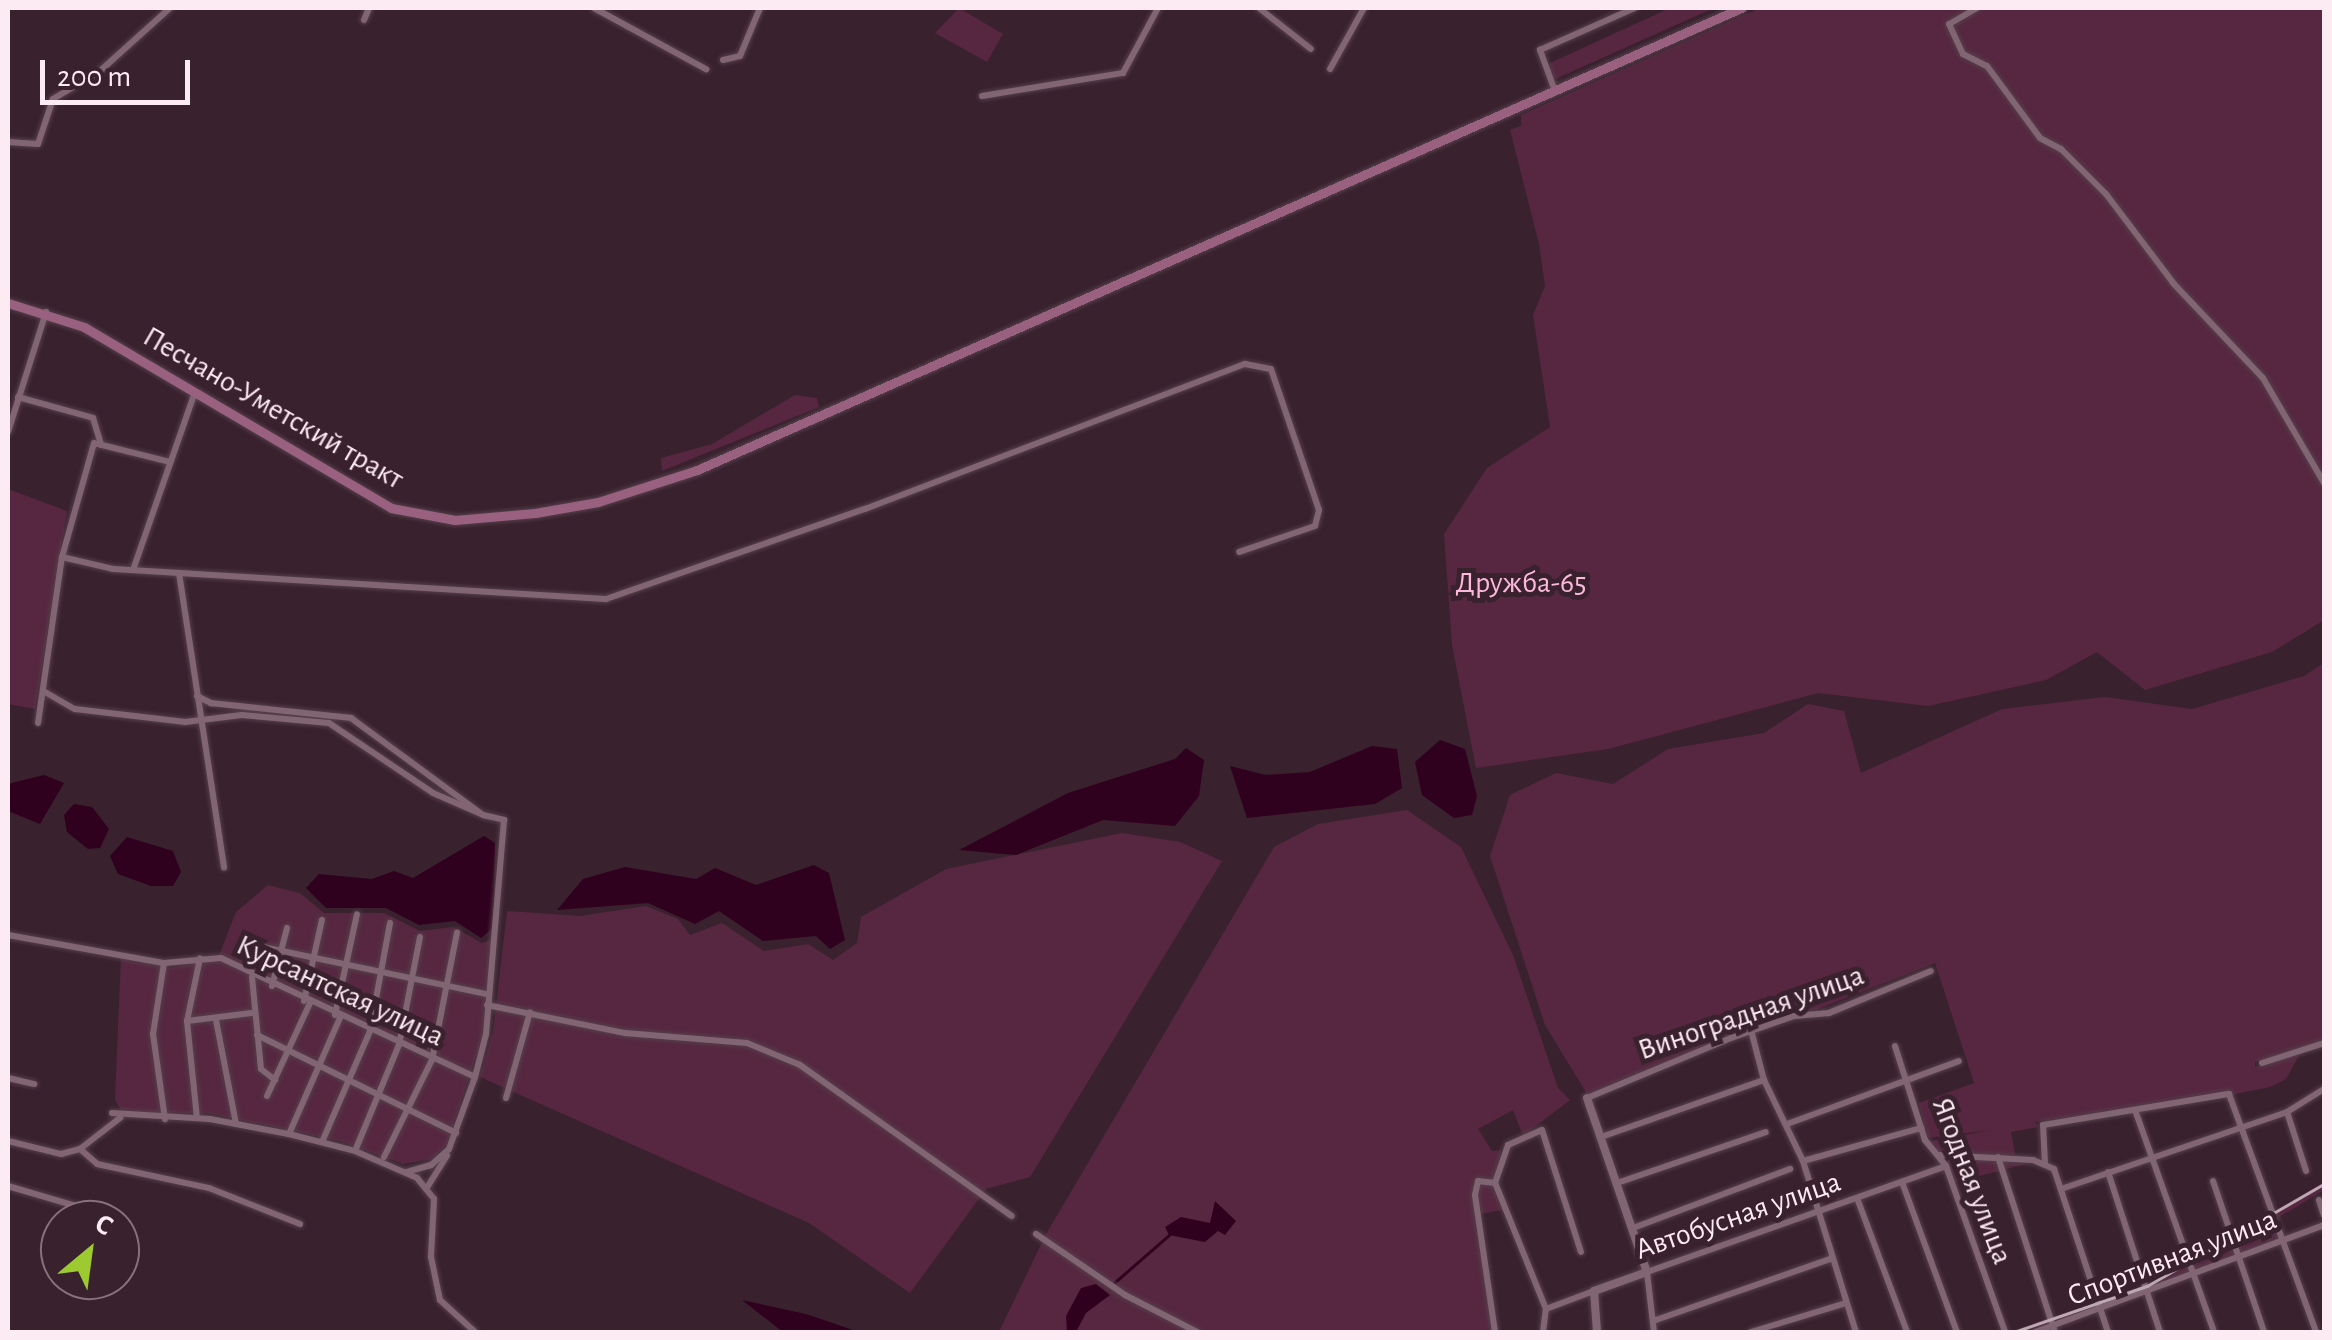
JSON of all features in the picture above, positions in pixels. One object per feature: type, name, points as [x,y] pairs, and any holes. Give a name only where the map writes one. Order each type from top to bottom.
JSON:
[{"type":"main road","name":"Песчано-Уметский тракт","points":[[8,303],[46,311],[195,392],[391,508],[455,520],[494,518],[652,488],[1555,92],[1724,11],[1741,8]]},
{"type":"street","points":[[8,142],[38,144],[53,99],[100,71],[170,8]]},
{"type":"street","points":[[364,20],[369,8]]},
{"type":"street","points":[[594,8],[706,69]]},
{"type":"street","points":[[723,60],[740,56],[760,8]]},
{"type":"street","points":[[982,96],[1123,72],[1158,8]]},
{"type":"street","points":[[1261,8],[1312,49]]},
{"type":"street","points":[[1330,68],[1362,8]]},
{"type":"street","points":[[1555,92],[1540,50],[1635,8]]},
{"type":"street","points":[[1977,8],[1949,24],[1963,54],[1987,66],[2040,138],[2061,148],[2106,194],[2174,284],[2263,378],[2324,483]]},
{"type":"street","points":[[8,432],[46,311]]},
{"type":"street","points":[[62,557],[132,570],[606,598],[865,509],[1245,364],[1271,369],[1319,510],[1314,526],[1239,552]]},
{"type":"street","points":[[132,570],[195,392]]},
{"type":"street","points":[[18,397],[93,418],[101,445]]},
{"type":"street","points":[[38,723],[62,557],[94,443],[170,462]]},
{"type":"street","points":[[178,573],[224,868]]},
{"type":"street","points":[[45,692],[75,709],[201,722],[232,716],[336,725],[433,793],[504,820],[487,1005],[475,1077],[456,1133],[428,1186]]},
{"type":"street","points":[[197,696],[232,716]]},
{"type":"street","points":[[210,703],[352,718],[484,814]]},
{"type":"street","points":[[289,1134],[338,1016],[357,914]]},
{"type":"street","points":[[268,1096],[307,1002],[322,920]]},
{"type":"street","points":[[322,1142],[370,1031],[378,971],[390,923]]},
{"type":"street","points":[[272,986],[287,928]]},
{"type":"street","points":[[384,1157],[432,1060],[456,932]]},
{"type":"street","name":"Курсантская улица","points":[[8,935],[164,963],[221,958],[252,977],[475,1077]]},
{"type":"street","points":[[355,1152],[399,1045],[420,937]]},
{"type":"street","points":[[244,943],[486,994]]},
{"type":"street","points":[[198,1118],[187,1021],[200,958]]},
{"type":"street","points":[[164,963],[153,1034],[165,1119]]},
{"type":"street","name":"Виноградная улица","points":[[1587,1098],[1794,1016],[1829,1013],[1931,971]]},
{"type":"street","points":[[252,977],[252,1013],[261,1069],[275,1080]]},
{"type":"street","points":[[487,1005],[625,1033],[747,1043],[800,1066],[1012,1216]]},
{"type":"street","points":[[506,1098],[530,1012]]},
{"type":"street","points":[[187,1021],[252,1013]]},
{"type":"street","points":[[216,1020],[236,1124]]},
{"type":"street","points":[[1752,1034],[1764,1080],[1786,1124],[1790,1145],[1802,1161],[1830,1260],[1856,1332]]},
{"type":"street","points":[[256,1036],[456,1133]]},
{"type":"street","points":[[2262,1063],[2323,1043],[2324,1053]]},
{"type":"street","name":"Ягодная улица","points":[[1896,1046],[1910,1080],[1921,1128],[1946,1166],[2005,1332]]},
{"type":"street","points":[[1786,1124],[1960,1061]]},
{"type":"street","points":[[8,1078],[34,1084]]},
{"type":"street","points":[[1601,1137],[1764,1080]]},
{"type":"street","points":[[2060,1189],[2287,1112],[2324,1089]]},
{"type":"street","points":[[2108,1332],[2060,1189],[2045,1163],[2043,1126],[2230,1094],[2316,1332]]},
{"type":"street","points":[[1587,1098],[1620,1182],[1648,1272],[1654,1332]]},
{"type":"street","points":[[2135,1110],[2214,1332]]},
{"type":"street","points":[[2287,1112],[2306,1171]]},
{"type":"street","points":[[112,1113],[120,1118],[198,1118],[289,1134],[355,1152],[406,1172],[428,1186],[434,1199],[431,1257],[440,1300],[475,1332]]},
{"type":"street","points":[[61,1154],[80,1149],[120,1118]]},
{"type":"street","points":[[1802,1161],[1921,1128]]},
{"type":"street","points":[[1543,1332],[1546,1309],[1495,1183],[1508,1145],[1542,1130],[1581,1252]]},
{"type":"street","points":[[1620,1182],[1766,1132]]},
{"type":"street","points":[[8,1140],[208,1188],[300,1224]]},
{"type":"street","points":[[80,1149],[97,1164]]},
{"type":"street","points":[[406,1172],[431,1166],[449,1149]]},
{"type":"street","points":[[1936,1155],[1998,1156],[2045,1163]]},
{"type":"street","points":[[1998,1156],[2054,1329]]},
{"type":"street","name":"Автобусная улица","points":[[1546,1309],[1817,1217],[1946,1166]]},
{"type":"street","points":[[1633,1228],[1790,1169]]},
{"type":"street","points":[[2108,1172],[2160,1332]]},
{"type":"street","points":[[2213,1180],[2234,1255],[2264,1332]]},
{"type":"street","points":[[1495,1183],[1478,1181],[1476,1195],[1495,1332]]},
{"type":"street","points":[[1902,1182],[1957,1332]]},
{"type":"street","points":[[8,1186],[56,1200]]},
{"type":"street","points":[[1857,1198],[1907,1332]]},
{"type":"street","points":[[2319,1200],[2324,1216]]},
{"type":"street","name":"Спортивная улица","points":[[2035,1332],[2054,1329],[2149,1295],[2234,1255],[2324,1225]]},
{"type":"street","points":[[1036,1234],[1125,1294],[1197,1332]]},
{"type":"street","points":[[1653,1320],[1830,1260]]},
{"type":"street","points":[[1594,1291],[1598,1332]]},
{"type":"street","points":[[1751,1332],[1846,1303]]},
{"type":"green space","points":[[959,8],[1003,34],[987,62],[935,33]]},
{"type":"green space","points":[[1670,8],[1714,8],[1553,80],[1548,64]]},
{"type":"green space","name":"Дружба-65","points":[[1760,8],[2324,8],[2324,620],[2272,652],[2145,690],[2097,652],[2046,680],[1928,706],[1818,693],[1608,749],[1476,768],[1452,645],[1444,534],[1487,468],[1550,427],[1533,315],[1545,286],[1539,244],[1510,130],[1521,126],[1521,115]]},
{"type":"green space","points":[[795,395],[817,398],[819,407],[662,471],[661,458],[712,444]]},
{"type":"green space","points":[[8,489],[67,511],[35,709],[8,704]]},
{"type":"green space","points":[[2324,663],[2324,1040],[2255,1062],[2255,1067],[2301,1052],[2286,1079],[2270,1087],[2141,1113],[2132,1108],[2035,1122],[2038,1127],[2011,1132],[2015,1154],[2026,1164],[1956,1182],[1930,1141],[1991,1130],[1928,1138],[1919,1103],[1974,1083],[1935,963],[1815,1010],[1786,1012],[1587,1094],[1545,1025],[1490,856],[1510,795],[1556,773],[1613,784],[1668,749],[1764,733],[1808,704],[1844,711],[1861,773],[2002,709],[2105,697],[2192,709],[2304,676]]},
{"type":"green space","points":[[1407,810],[1461,847],[1513,955],[1558,1088],[1570,1100],[1523,1136],[1513,1110],[1478,1129],[1492,1151],[1502,1150],[1493,1180],[1474,1182],[1477,1203],[1481,1183],[1492,1184],[1507,1209],[1479,1214],[1494,1332],[999,1332],[1045,1236],[1274,847],[1318,824]]},
{"type":"green space","points":[[1122,833],[1180,842],[1222,861],[1030,1177],[986,1189],[910,1293],[809,1223],[480,1077],[493,1032],[507,911],[580,916],[646,906],[678,919],[690,935],[722,923],[764,951],[808,944],[833,960],[857,943],[861,917],[946,869]]},
{"type":"green space","points":[[268,885],[300,893],[324,913],[384,913],[420,931],[453,927],[482,943],[494,938],[483,1034],[447,1144],[432,1159],[403,1164],[340,1141],[208,1113],[123,1113],[115,1100],[121,958],[171,968],[218,958],[236,912]]},
{"type":"green space","points":[[2324,1182],[2324,1190],[2276,1219],[2282,1239],[2149,1293],[2032,1332],[2009,1332],[2149,1284]]},
{"type":"shaded area","points":[[1440,740],[1465,749],[1477,796],[1472,815],[1454,818],[1422,795],[1415,762]]},
{"type":"shaded area","points":[[1372,746],[1397,749],[1402,788],[1375,804],[1247,818],[1230,766],[1266,775],[1310,772]]},
{"type":"shaded area","points":[[1186,748],[1204,760],[1199,796],[1175,826],[1103,820],[1016,855],[959,850],[1068,793],[1175,759]]},
{"type":"shaded area","points":[[44,775],[64,783],[40,824],[8,811],[8,784]]},
{"type":"shaded area","points":[[74,804],[92,807],[109,829],[100,848],[88,849],[67,832],[64,815]]},
{"type":"shaded area","points":[[484,836],[495,843],[493,928],[481,938],[455,921],[419,925],[386,908],[326,908],[306,888],[319,874],[372,879],[394,871],[413,878]]},
{"type":"shaded area","points":[[127,837],[173,851],[181,872],[173,886],[151,886],[118,874],[110,856]]},
{"type":"shaded area","points":[[814,865],[829,873],[845,940],[830,949],[816,936],[763,941],[719,911],[695,924],[648,903],[557,910],[583,879],[625,867],[696,879],[715,868],[756,885]]},
{"type":"shaded area","points":[[1215,1201],[1236,1221],[1225,1235],[1218,1231],[1205,1242],[1169,1235],[1165,1227],[1181,1217],[1210,1223]]},
{"type":"shaded area","points":[[1096,1284],[1110,1295],[1086,1313],[1076,1332],[1067,1332],[1066,1316],[1081,1288]]},
{"type":"shaded area","points":[[742,1300],[806,1314],[859,1332],[783,1332]]},
{"type":"waterway","points":[[1114,1283],[1169,1235]]},
{"type":"tram line","points":[[2014,1332],[2147,1286],[2324,1184]]}]
